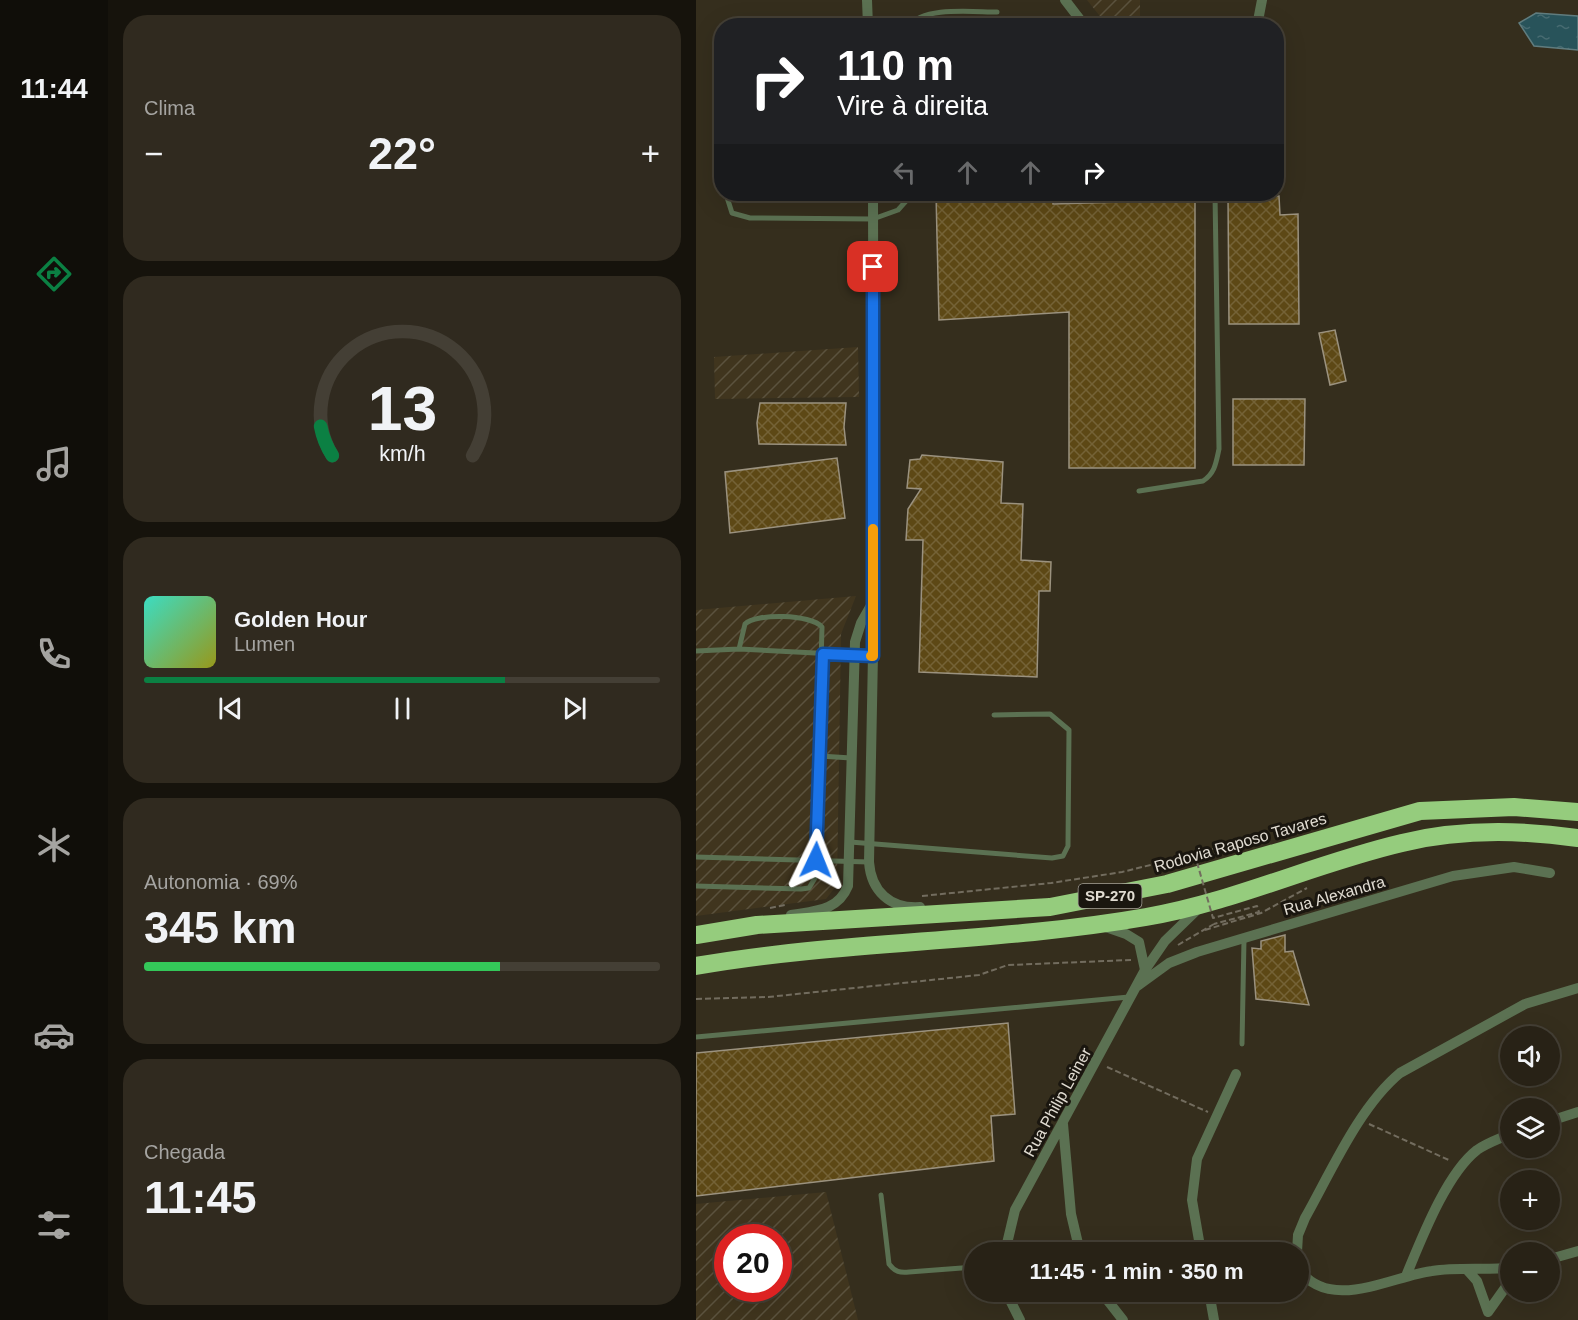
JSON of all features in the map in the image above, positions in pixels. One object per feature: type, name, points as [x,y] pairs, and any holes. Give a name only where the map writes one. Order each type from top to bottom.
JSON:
[{"type":"highway","name":"Rodovia Raposo Tavares","points":[[696,934],[757,925],[1050,907],[1167,884],[1420,811],[1460,807],[1578,810]]},
{"type":"highway","name":"SP-270","points":[[696,966],[1148,917],[1405,842],[1502,832],[1578,838]]},
{"type":"street","points":[[867,0],[868,18]]},
{"type":"street","points":[[1065,0],[1079,18]]},
{"type":"street","points":[[1259,18],[1262,0]]},
{"type":"street","points":[[873,201],[873,656],[868,862],[872,882],[876,890],[887,900],[906,907],[996,902],[1050,907]]},
{"type":"street","points":[[696,934],[732,924],[825,910],[833,906],[848,886],[854,655],[857,632],[873,602]]},
{"type":"street","points":[[854,655],[873,656]]},
{"type":"street","name":"Rua Alexandra","points":[[1134,992],[1169,963],[1244,937],[1453,876],[1514,867],[1550,873]]},
{"type":"street","name":"Rua Philip Leiner","points":[[1007,1242],[1015,1210],[1134,992],[1145,964],[1205,902]]},
{"type":"street","points":[[1097,924],[1139,942],[1145,964]]},
{"type":"street","points":[[1297,1242],[1305,1218],[1361,1120],[1379,1093],[1400,1073],[1525,1004],[1578,988]]},
{"type":"street","points":[[1199,1242],[1192,1200],[1197,1160],[1236,1074]]},
{"type":"street","points":[[1560,1118],[1578,1112]]},
{"type":"street","points":[[1063,1124],[1071,1214],[1078,1242]]},
{"type":"street","points":[[1406,1276],[1429,1222],[1461,1166],[1476,1151],[1500,1139]]},
{"type":"street","points":[[1560,1256],[1578,1251]]},
{"type":"street","points":[[1309,1282],[1320,1287],[1347,1290],[1379,1286],[1406,1276],[1434,1270],[1500,1269]]},
{"type":"street","points":[[1468,1271],[1477,1281],[1484,1316]]},
{"type":"street","points":[[1484,1316],[1500,1294]]},
{"type":"street","points":[[1011,1302],[1020,1320]]},
{"type":"street","points":[[1109,1302],[1123,1320]]},
{"type":"street","points":[[1211,1302],[1214,1320]]},
{"type":"lane","points":[[918,18],[929,13],[997,12]]},
{"type":"lane","points":[[728,201],[732,213],[750,218],[873,219],[898,210],[906,201]]},
{"type":"lane","points":[[1139,491],[1203,481],[1211,476],[1216,466],[1219,449],[1215,201]]},
{"type":"lane","points":[[696,886],[809,888],[815,878],[822,627],[817,621],[800,618],[757,617],[750,619],[742,631],[738,649]]},
{"type":"lane","points":[[696,651],[738,649],[854,655]]},
{"type":"lane","points":[[850,842],[1052,858],[1063,856],[1068,846],[1069,730],[1050,714],[994,714]]},
{"type":"lane","points":[[820,756],[852,758]]},
{"type":"lane","points":[[696,857],[868,862]]},
{"type":"lane","points":[[1242,1044],[1244,937]]},
{"type":"lane","points":[[696,1037],[1134,992]]},
{"type":"lane","points":[[881,1195],[889,1264],[893,1269],[899,1273],[964,1268]]},
{"type":"path","points":[[915,896],[1051,884],[1122,872],[1238,842],[1240,847],[1196,859],[1213,918],[1257,906],[1259,912],[1214,924],[1175,947],[1165,941]]},
{"type":"path","points":[[1205,930],[1261,913],[1315,885]]},
{"type":"path","points":[[767,909],[789,904]]},
{"type":"path","points":[[696,999],[768,997],[967,976],[1008,965],[1145,964]]},
{"type":"path","points":[[1096,1062],[1216,1115]]},
{"type":"path","points":[[1361,1120],[1461,1166]]},
{"type":"shaded area","points":[[1087,0],[1140,0],[1140,18],[1101,18]]},
{"type":"shaded area","points":[[858,347],[859,397],[715,399],[714,357]]},
{"type":"shaded area","points":[[856,596],[841,634],[837,885],[826,899],[696,916],[696,610]]},
{"type":"shaded area","points":[[826,1192],[858,1320],[696,1320],[696,1204]]},
{"type":"water","points":[[1536,13],[1578,16],[1578,50],[1534,46],[1519,23]]},
{"type":"building","points":[[936,201],[1053,201],[1053,204],[1195,201],[1195,468],[1069,468],[1069,312],[939,320]]},
{"type":"building","points":[[1228,201],[1279,201],[1280,215],[1298,214],[1299,324],[1229,324]]},
{"type":"building","points":[[1335,330],[1346,381],[1330,385],[1319,333]]},
{"type":"building","points":[[1233,399],[1305,399],[1304,465],[1233,465]]},
{"type":"building","points":[[760,403],[846,403],[844,427],[846,445],[759,444],[757,423]]},
{"type":"building","points":[[922,455],[1003,462],[1001,503],[1023,504],[1021,560],[1051,562],[1050,591],[1039,591],[1037,677],[919,672],[923,540],[906,540],[908,509],[921,489],[907,488],[910,460],[920,459]]},
{"type":"building","points":[[837,458],[845,518],[730,533],[725,472]]},
{"type":"building","points":[[1285,935],[1285,952],[1293,951],[1309,1005],[1256,999],[1252,948],[1261,949],[1261,941]]},
{"type":"building","points":[[1008,1023],[1015,1114],[991,1116],[994,1161],[696,1196],[696,1053]]},
{"type":"slow traffic","points":[[871,656],[873,656],[873,529]]},
{"type":"route","points":[[816,860],[823,654],[873,656],[873,267]]}]
